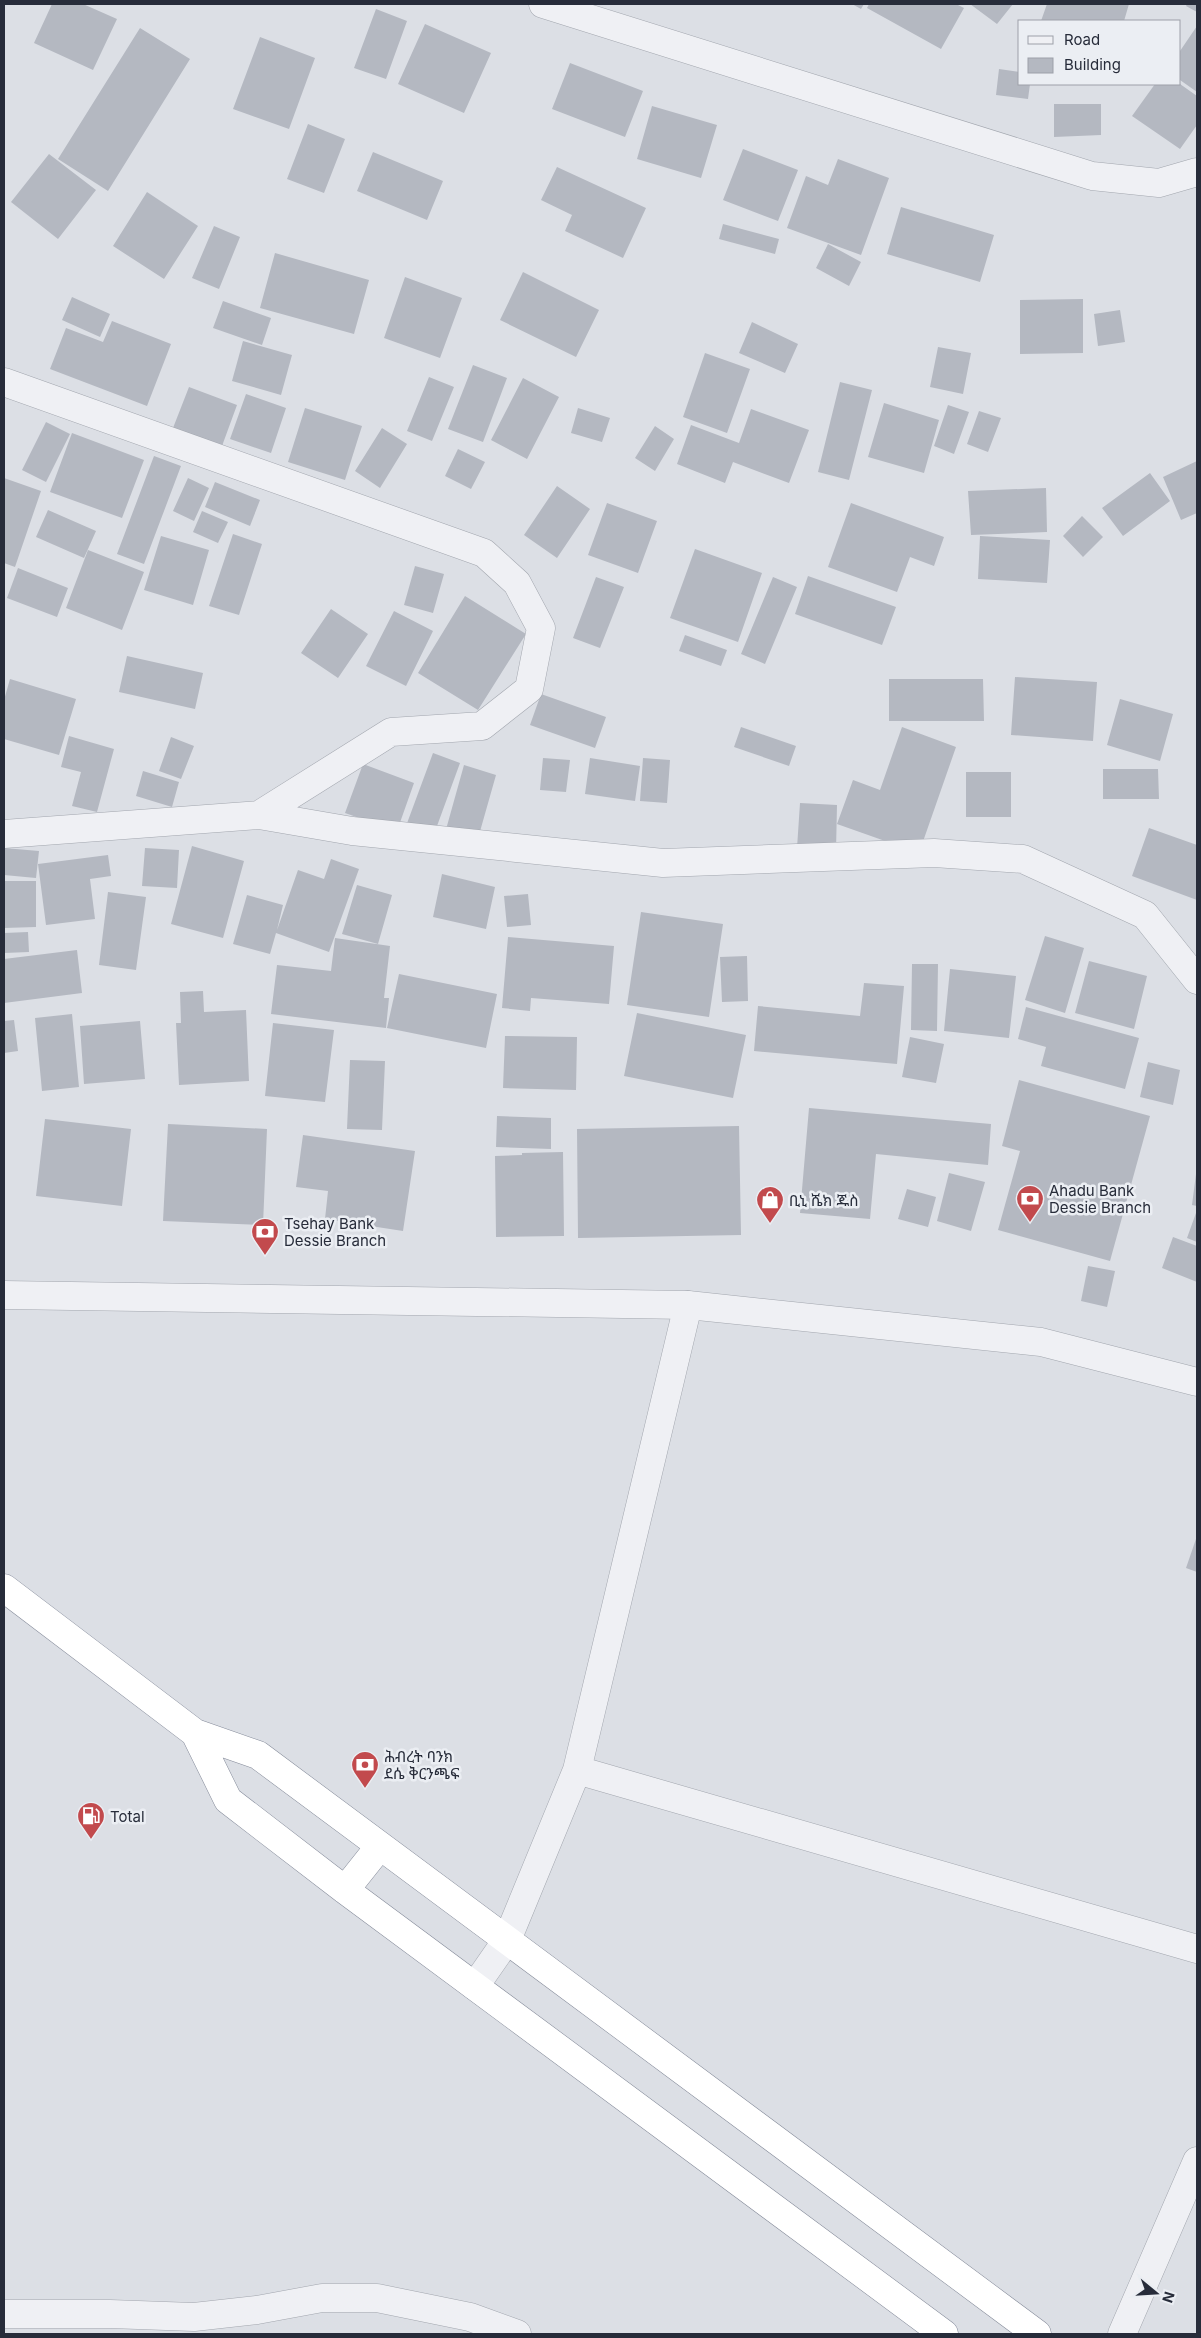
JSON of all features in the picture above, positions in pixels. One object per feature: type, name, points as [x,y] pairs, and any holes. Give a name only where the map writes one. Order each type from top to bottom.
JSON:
[{"type":"highway","points":[[4,1588],[195,1733],[258,1755],[1037,2334]]},
{"type":"highway","points":[[195,1733],[228,1800],[346,1890],[944,2334]]},
{"type":"highway","points":[[346,1890],[380,1846]]},
{"type":"street","points":[[543,4],[1092,176],[1159,183],[1197,172]]},
{"type":"street","points":[[4,382],[484,553],[517,583],[541,628],[530,689],[482,726],[391,732],[259,815]]},
{"type":"street","points":[[4,834],[259,815],[352,831],[662,863],[934,853],[1023,859],[1145,915],[1197,980]]},
{"type":"street","points":[[4,1296],[688,1305],[1041,1342],[1197,1382]]},
{"type":"street","points":[[475,1986],[507,1940],[577,1770],[688,1305]]},
{"type":"street","points":[[577,1770],[1197,1949]]},
{"type":"street","points":[[1122,2334],[1197,2161]]},
{"type":"street","points":[[4,2314],[110,2314],[194,2317],[257,2310],[322,2298],[377,2298],[470,2317],[517,2334]]},
{"type":"building","points":[[52,4],[83,4],[117,19],[93,70],[34,43]]},
{"type":"building","points":[[852,4],[864,4],[861,9]]},
{"type":"building","points":[[869,4],[956,4],[964,8],[941,49],[867,8]]},
{"type":"building","points":[[970,4],[1013,4],[997,24]]},
{"type":"building","points":[[1047,4],[1129,4],[1124,20],[1041,20]]},
{"type":"building","points":[[1187,4],[1197,4],[1197,12],[1186,6]]},
{"type":"building","points":[[376,9],[407,21],[386,79],[354,68]]},
{"type":"building","points":[[425,24],[491,53],[464,113],[398,84]]},
{"type":"building","points":[[1197,26],[1197,92],[1181,81],[1181,50]]},
{"type":"building","points":[[140,28],[190,59],[108,191],[58,159]]},
{"type":"building","points":[[260,37],[315,58],[289,129],[233,109]]},
{"type":"building","points":[[570,63],[643,91],[625,137],[552,109]]},
{"type":"building","points":[[999,69],[1018,72],[1018,85],[1030,85],[1028,99],[996,95]]},
{"type":"building","points":[[1154,85],[1181,85],[1197,96],[1197,125],[1180,149],[1132,116]]},
{"type":"building","points":[[1054,104],[1101,104],[1101,135],[1054,137]]},
{"type":"building","points":[[652,106],[717,125],[701,178],[637,159]]},
{"type":"building","points":[[308,124],[345,139],[324,193],[287,179]]},
{"type":"building","points":[[743,149],[798,170],[778,221],[723,200]]},
{"type":"building","points":[[373,152],[443,181],[427,220],[357,191]]},
{"type":"building","points":[[49,154],[96,190],[58,239],[11,202]]},
{"type":"building","points":[[838,159],[889,178],[861,255],[787,228],[806,176],[828,185]]},
{"type":"building","points":[[557,167],[646,208],[623,258],[565,231],[572,215],[541,200]]},
{"type":"building","points":[[147,192],[198,226],[164,279],[113,246]]},
{"type":"building","points":[[901,207],[994,235],[980,282],[887,254]]},
{"type":"building","points":[[723,224],[779,239],[775,254],[719,239]]},
{"type":"building","points":[[214,226],[240,237],[219,289],[192,278]]},
{"type":"building","points":[[828,244],[861,262],[849,286],[816,268]]},
{"type":"building","points":[[275,253],[369,280],[354,334],[260,308]]},
{"type":"building","points":[[523,272],[599,310],[576,357],[500,320]]},
{"type":"building","points":[[405,277],[462,298],[440,358],[384,338]]},
{"type":"building","points":[[72,297],[110,314],[100,337],[62,320]]},
{"type":"building","points":[[1083,299],[1083,353],[1020,354],[1020,300]]},
{"type":"building","points":[[223,301],[271,318],[262,345],[213,328]]},
{"type":"building","points":[[1120,310],[1125,342],[1098,346],[1094,314]]},
{"type":"building","points":[[112,321],[171,344],[147,406],[50,369],[66,328],[103,342]]},
{"type":"building","points":[[752,322],[798,344],[785,373],[739,353]]},
{"type":"building","points":[[243,341],[292,355],[281,395],[232,381]]},
{"type":"building","points":[[938,347],[971,353],[963,394],[930,387]]},
{"type":"building","points":[[705,353],[750,369],[727,433],[683,417]]},
{"type":"building","points":[[473,365],[507,378],[483,442],[448,429]]},
{"type":"building","points":[[429,377],[454,387],[432,441],[407,431]]},
{"type":"building","points":[[523,378],[559,397],[527,459],[491,440]]},
{"type":"building","points":[[840,382],[872,390],[849,480],[818,472]]},
{"type":"building","points":[[189,387],[237,405],[222,446],[173,428]]},
{"type":"building","points":[[246,394],[286,408],[271,453],[230,439]]},
{"type":"building","points":[[884,403],[939,420],[924,473],[868,457]]},
{"type":"building","points":[[948,405],[969,412],[954,454],[934,446]]},
{"type":"building","points":[[305,408],[362,426],[345,480],[288,462]]},
{"type":"building","points":[[578,408],[610,418],[602,442],[571,433]]},
{"type":"building","points":[[751,409],[809,430],[789,483],[733,462],[725,483],[677,464],[691,425],[739,443]]},
{"type":"building","points":[[979,411],[1001,418],[988,452],[967,444]]},
{"type":"building","points":[[46,422],[70,434],[46,482],[22,470]]},
{"type":"building","points":[[655,426],[674,439],[655,471],[635,458]]},
{"type":"building","points":[[382,428],[407,444],[380,488],[355,471]]},
{"type":"building","points":[[72,433],[144,460],[122,518],[50,492]]},
{"type":"building","points":[[458,449],[485,462],[471,489],[445,476]]},
{"type":"building","points":[[154,456],[181,466],[144,564],[117,554]]},
{"type":"building","points":[[1197,461],[1197,513],[1181,520],[1163,477]]},
{"type":"building","points":[[1150,473],[1170,501],[1123,536],[1102,508]]},
{"type":"building","points":[[4,478],[41,491],[15,567],[4,563]]},
{"type":"building","points":[[188,478],[209,488],[194,521],[173,511]]},
{"type":"building","points":[[215,482],[260,500],[250,526],[205,507]]},
{"type":"building","points":[[557,486],[590,509],[557,558],[524,535]]},
{"type":"building","points":[[1046,488],[1047,532],[971,535],[968,491]]},
{"type":"building","points":[[607,503],[657,521],[638,573],[588,555]]},
{"type":"building","points":[[851,503],[944,537],[934,566],[910,557],[897,592],[828,567]]},
{"type":"building","points":[[48,510],[96,531],[84,558],[36,537]]},
{"type":"building","points":[[202,511],[228,522],[218,543],[193,532]]},
{"type":"building","points":[[1082,516],[1103,537],[1083,557],[1063,536]]},
{"type":"building","points":[[233,534],[262,544],[239,615],[209,606]]},
{"type":"building","points":[[161,536],[209,550],[193,605],[144,590]]},
{"type":"building","points":[[980,536],[1050,540],[1047,583],[978,579]]},
{"type":"building","points":[[695,549],[762,573],[738,642],[670,618]]},
{"type":"building","points":[[88,550],[144,572],[122,630],[66,608]]},
{"type":"building","points":[[415,566],[444,574],[433,613],[404,605]]},
{"type":"building","points":[[18,568],[68,588],[57,617],[7,598]]},
{"type":"building","points":[[808,576],[896,607],[882,645],[795,614]]},
{"type":"building","points":[[596,577],[624,587],[600,648],[573,638]]},
{"type":"building","points":[[773,577],[797,587],[765,664],[741,654]]},
{"type":"building","points":[[465,596],[526,634],[478,710],[418,673]]},
{"type":"building","points":[[331,609],[368,634],[338,678],[301,653]]},
{"type":"building","points":[[394,611],[433,631],[406,686],[366,666]]},
{"type":"building","points":[[685,635],[727,650],[721,666],[679,651]]},
{"type":"building","points":[[127,656],[203,673],[195,709],[119,692]]},
{"type":"building","points":[[1015,677],[1097,682],[1093,741],[1011,735]]},
{"type":"building","points":[[10,679],[76,699],[59,755],[4,739],[4,700]]},
{"type":"building","points":[[889,679],[983,679],[984,721],[889,721]]},
{"type":"building","points":[[541,694],[606,717],[595,748],[530,725]]},
{"type":"building","points":[[1120,699],[1173,714],[1160,761],[1107,745]]},
{"type":"building","points":[[741,727],[796,746],[789,766],[734,747]]},
{"type":"building","points":[[902,727],[956,747],[919,853],[837,824],[853,780],[880,790]]},
{"type":"building","points":[[69,736],[114,749],[97,812],[72,806],[81,772],[61,767]]},
{"type":"building","points":[[171,737],[194,746],[181,779],[159,771]]},
{"type":"building","points":[[433,753],[460,763],[433,837],[406,826]]},
{"type":"building","points":[[543,758],[570,760],[566,792],[540,790]]},
{"type":"building","points":[[590,758],[640,766],[635,801],[585,794]]},
{"type":"building","points":[[643,758],[670,760],[667,803],[640,801]]},
{"type":"building","points":[[363,764],[414,783],[397,831],[345,813]]},
{"type":"building","points":[[464,765],[496,775],[477,842],[445,833]]},
{"type":"building","points":[[1103,769],[1158,769],[1159,799],[1103,799]]},
{"type":"building","points":[[143,771],[179,782],[172,807],[136,796]]},
{"type":"building","points":[[966,772],[1011,772],[1011,817],[966,817]]},
{"type":"building","points":[[800,803],[837,805],[836,851],[797,848]]},
{"type":"building","points":[[1149,828],[1197,845],[1197,900],[1132,876]]},
{"type":"building","points":[[192,846],[244,861],[223,938],[171,924]]},
{"type":"building","points":[[4,848],[39,851],[36,878],[4,875]]},
{"type":"building","points":[[145,848],[179,850],[177,888],[142,886]]},
{"type":"building","points":[[108,855],[111,876],[90,879],[95,919],[46,925],[38,864]]},
{"type":"building","points":[[331,859],[359,869],[329,952],[276,933],[270,954],[233,944],[247,895],[283,905],[277,930],[298,870],[324,879]]},
{"type":"building","points":[[442,874],[495,887],[486,929],[433,917]]},
{"type":"building","points":[[4,881],[36,881],[36,927],[4,928]]},
{"type":"building","points":[[357,885],[392,895],[378,944],[342,934]]},
{"type":"building","points":[[108,892],[146,897],[136,970],[99,965]]},
{"type":"building","points":[[528,894],[531,925],[507,927],[504,896]]},
{"type":"building","points":[[641,912],[723,924],[709,1017],[627,1005]]},
{"type":"building","points":[[28,932],[29,952],[4,953],[4,933]]},
{"type":"building","points":[[1045,936],[1084,948],[1065,1013],[1025,1000]]},
{"type":"building","points":[[508,937],[614,946],[609,1004],[531,998],[530,1011],[502,1008]]},
{"type":"building","points":[[335,938],[390,946],[384,998],[389,998],[386,1028],[271,1014],[277,965],[331,971]]},
{"type":"building","points":[[77,950],[82,993],[4,1003],[4,959]]},
{"type":"building","points":[[747,956],[748,1001],[722,1002],[720,957]]},
{"type":"building","points":[[1089,961],[1147,976],[1134,1029],[1075,1013]]},
{"type":"building","points":[[912,964],[938,964],[937,1031],[911,1030]]},
{"type":"building","points":[[950,969],[1016,976],[1009,1038],[944,1031]]},
{"type":"building","points":[[399,974],[497,994],[486,1048],[387,1028]]},
{"type":"building","points":[[864,983],[904,986],[897,1064],[754,1051],[758,1006],[860,1016]]},
{"type":"building","points":[[203,991],[204,1012],[246,1010],[249,1081],[179,1085],[176,1023],[181,1023],[180,992]]},
{"type":"building","points":[[1026,1007],[1139,1038],[1125,1089],[1041,1066],[1046,1047],[1018,1039]]},
{"type":"building","points":[[637,1013],[746,1035],[733,1098],[624,1076]]},
{"type":"building","points":[[72,1014],[79,1087],[42,1091],[35,1018]]},
{"type":"building","points":[[14,1020],[18,1051],[4,1053],[4,1021]]},
{"type":"building","points":[[140,1021],[145,1079],[84,1084],[80,1026]]},
{"type":"building","points":[[273,1023],[334,1030],[325,1102],[265,1096]]},
{"type":"building","points":[[505,1036],[577,1037],[576,1090],[503,1088]]},
{"type":"building","points":[[910,1037],[944,1044],[936,1083],[902,1077]]},
{"type":"building","points":[[350,1060],[385,1061],[382,1130],[347,1129]]},
{"type":"building","points":[[1148,1062],[1180,1070],[1173,1105],[1140,1097]]},
{"type":"building","points":[[1019,1080],[1150,1116],[1110,1261],[998,1230],[1020,1151],[1002,1146]]},
{"type":"building","points":[[809,1108],[991,1124],[988,1165],[876,1154],[870,1219],[800,1213]]},
{"type":"building","points":[[497,1116],[551,1118],[551,1149],[496,1147]]},
{"type":"building","points":[[45,1119],[131,1129],[122,1206],[36,1196]]},
{"type":"building","points":[[168,1124],[267,1129],[263,1225],[163,1221]]},
{"type":"building","points":[[739,1126],[741,1235],[578,1238],[577,1129]]},
{"type":"building","points":[[303,1135],[415,1151],[403,1231],[325,1219],[328,1191],[296,1187]]},
{"type":"building","points":[[563,1152],[564,1236],[496,1237],[495,1156]]},
{"type":"building","points":[[949,1173],[985,1182],[971,1231],[937,1221]]},
{"type":"building","points":[[1197,1174],[1197,1206],[1192,1205]]},
{"type":"building","points":[[907,1189],[936,1197],[928,1227],[898,1219]]},
{"type":"building","points":[[1197,1214],[1197,1242],[1187,1238]]},
{"type":"building","points":[[1173,1237],[1197,1246],[1197,1282],[1162,1268]]},
{"type":"building","points":[[1088,1266],[1115,1271],[1107,1307],[1081,1301]]},
{"type":"building","points":[[1197,1536],[1197,1572],[1186,1568]]},
{"type":"place","name":"Ahadu Bank Dessie Branch","points":[[1030,1223]]},
{"type":"place","name":"ቢኒ ሼክ ጁስ","points":[[770,1224]]},
{"type":"place","name":"Tsehay Bank Dessie Branch","points":[[265,1256]]},
{"type":"place","name":"ሕብረት ባንክ ደሴ ቅርንጫፍ","points":[[365,1789]]},
{"type":"place","name":"Total","points":[[91,1840]]}]
